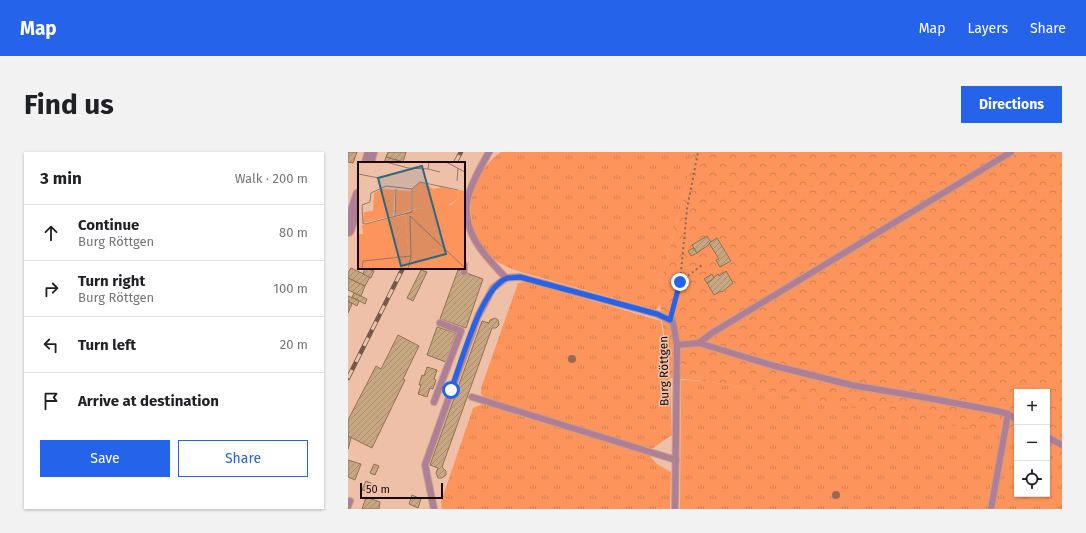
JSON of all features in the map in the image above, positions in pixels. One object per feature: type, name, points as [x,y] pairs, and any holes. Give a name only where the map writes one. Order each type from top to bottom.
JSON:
[{"type":"street","points":[[368,162],[371,152]]},
{"type":"street","points":[[348,230],[358,197]]},
{"type":"lane","points":[[434,509],[425,465],[478,316],[493,288],[506,278],[482,252],[473,238],[467,211],[466,198],[489,152]]},
{"type":"lane","points":[[699,344],[712,333],[1011,152]]},
{"type":"lane","name":"Burg Röttgen","points":[[506,278],[520,277],[657,314],[673,322],[677,345],[675,509]]},
{"type":"lane","points":[[434,402],[461,331],[440,323]]},
{"type":"lane","points":[[677,345],[699,344],[770,365],[851,385],[928,398],[1008,414],[1014,418]]},
{"type":"lane","points":[[439,386],[451,390]]},
{"type":"lane","points":[[472,397],[676,460]]},
{"type":"lane","points":[[991,509],[1008,414]]},
{"type":"lane","points":[[1050,439],[1062,445]]},
{"type":"path","points":[[670,320],[680,282],[687,209],[698,152]]},
{"type":"path","points":[[680,282],[703,264]]},
{"type":"green space","points":[[501,152],[693,152],[681,207],[660,285],[660,305],[656,310],[521,272],[499,263],[487,253],[475,234],[472,224],[471,202],[482,171],[490,161]]},
{"type":"green space","points":[[693,152],[1062,152],[1062,459],[1050,453],[1050,389],[1014,389],[1014,436],[705,381],[670,378],[660,305],[660,285],[681,207]]},
{"type":"green space","points":[[518,283],[532,283],[661,321],[670,378],[672,435],[653,448],[647,449],[485,398],[481,394],[481,388]]},
{"type":"green space","points":[[681,380],[705,381],[1014,436],[1014,497],[1050,497],[1050,453],[1062,459],[1062,509],[680,509]]},
{"type":"green space","points":[[482,404],[649,455],[657,464],[671,472],[670,509],[442,509],[441,502],[473,408]]},
{"type":"building","points":[[348,152],[357,152],[353,163],[348,162]]},
{"type":"building","points":[[388,152],[406,152],[403,162],[386,157]]},
{"type":"building","points":[[386,157],[403,162],[384,162]]},
{"type":"building","points":[[707,236],[711,242],[709,243],[710,244],[697,253],[692,245]]},
{"type":"building","points":[[717,238],[731,261],[720,267],[716,260],[719,259],[709,243]]},
{"type":"building","points":[[693,248],[697,253],[691,256],[688,251]]},
{"type":"building","points":[[351,268],[370,277],[365,286],[348,278],[348,273]]},
{"type":"building","points":[[365,269],[374,271],[371,278],[363,274]]},
{"type":"building","points":[[421,270],[427,272],[413,301],[407,298]]},
{"type":"building","points":[[458,270],[483,279],[466,328],[440,319]]},
{"type":"building","points":[[726,271],[733,283],[722,292],[721,291],[714,295],[707,283],[718,274],[719,276]]},
{"type":"building","points":[[712,274],[714,278],[707,283],[704,279]]},
{"type":"building","points":[[348,278],[365,286],[361,296],[348,290]]},
{"type":"building","points":[[354,293],[367,299],[365,304],[352,297]]},
{"type":"building","points":[[348,296],[359,301],[357,306],[348,301]]},
{"type":"building","points":[[348,301],[352,304],[348,313]]},
{"type":"building","points":[[495,318],[498,320],[499,325],[496,328],[492,328],[442,467],[446,471],[446,475],[442,478],[438,478],[436,473],[438,468],[430,465],[482,321],[489,323],[490,320]]},
{"type":"building","points":[[437,327],[456,333],[446,362],[427,355]]},
{"type":"building","points":[[398,335],[419,346],[403,379],[405,380],[372,448],[348,436],[348,420],[376,366],[381,369]]},
{"type":"building","points":[[427,367],[437,370],[433,389],[430,388],[427,397],[418,394],[422,375],[424,376]]},
{"type":"building","points":[[348,436],[351,438],[348,449]]},
{"type":"building","points":[[348,460],[361,464],[355,480],[348,477]]},
{"type":"building","points":[[374,464],[379,466],[375,475],[370,473]]},
{"type":"building","points":[[366,481],[371,483],[368,492],[362,490]]},
{"type":"building","points":[[412,495],[421,499],[418,508],[409,504]]},
{"type":"building","points":[[366,497],[380,502],[379,509],[362,509]]},
{"type":"railway","points":[[456,162],[461,152]]},
{"type":"railway","points":[[348,378],[402,269]]},
{"type":"route","points":[[451,390],[478,316],[493,288],[506,278],[520,277],[657,314],[670,320],[680,282]]}]
